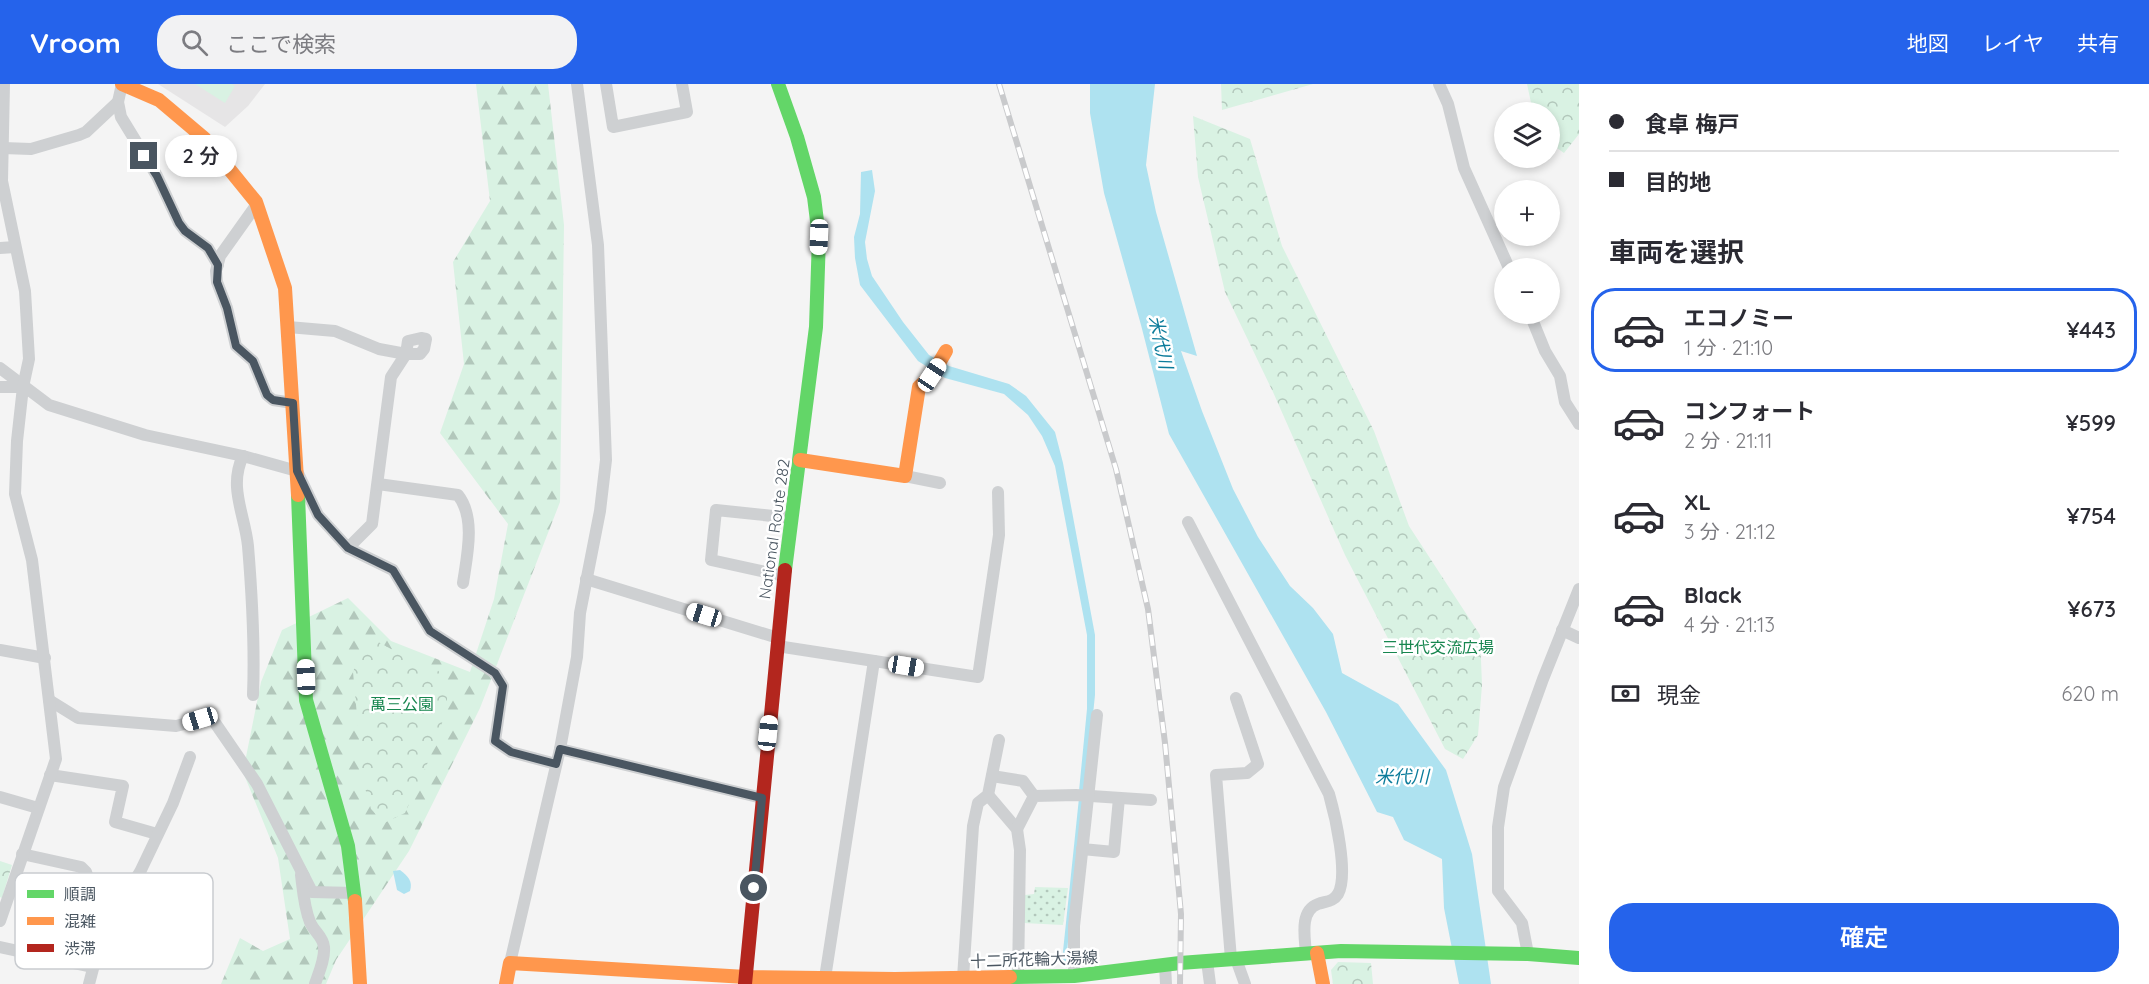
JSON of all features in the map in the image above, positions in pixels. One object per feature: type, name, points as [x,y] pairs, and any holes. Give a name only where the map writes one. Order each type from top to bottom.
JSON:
[{"type":"main road","points":[[122,84],[159,100],[204,138],[257,204],[285,288],[297,471],[306,700],[348,846],[354,893],[360,984]]},
{"type":"main road","name":"National Route 282","points":[[746,980],[784,576],[816,327],[819,237],[814,197],[797,137],[778,84]]},
{"type":"main road","points":[[800,460],[905,476],[919,387],[932,375],[945,354]]},
{"type":"main road","name":"十二所花輪大湯線","points":[[510,963],[746,980],[825,978],[895,981],[963,978],[1072,980],[1165,965],[1341,951],[1528,954],[1579,958]]},
{"type":"main road","points":[[1311,954],[1323,984]]},
{"type":"main road","points":[[506,984],[510,963]]},
{"type":"street","points":[[4,84],[2,181],[25,291],[29,359],[23,387],[17,441],[15,494],[32,560],[56,759],[16,873]]},
{"type":"street","points":[[122,84],[118,102],[121,117],[157,176],[179,223],[185,231],[208,248],[218,265]]},
{"type":"street","points":[[510,963],[560,749],[577,657],[580,613],[600,511],[606,460],[598,245],[577,84]]},
{"type":"street","points":[[606,84],[613,127],[687,112],[682,84]]},
{"type":"street","points":[[1439,84],[1448,104],[1464,168],[1504,258]]},
{"type":"street","points":[[3,148],[31,148],[79,135],[86,132],[118,102]]},
{"type":"street","points":[[257,204],[220,256],[217,282],[227,308],[236,346],[253,361],[267,395],[273,400],[293,403]]},
{"type":"street","points":[[0,248],[15,247]]},
{"type":"street","points":[[1534,324],[1545,351],[1560,376],[1565,402],[1579,424]]},
{"type":"street","points":[[288,327],[335,331],[379,349],[406,354],[391,377],[372,524],[348,548]]},
{"type":"street","points":[[0,368],[49,405],[145,435],[243,456],[297,471],[318,515],[348,548],[393,570],[430,631],[495,673],[503,686],[495,741],[511,752],[556,764]]},
{"type":"street","points":[[0,387],[23,387]]},
{"type":"street","points":[[243,456],[238,466],[237,483],[238,502],[248,544],[253,695]]},
{"type":"street","points":[[905,476],[940,483]]},
{"type":"street","points":[[378,484],[458,495],[466,505],[469,544],[463,583]]},
{"type":"street","points":[[586,579],[777,642],[874,661],[978,677],[999,535],[998,492]]},
{"type":"street","points":[[784,576],[711,560],[716,510],[792,518]]},
{"type":"street","points":[[1188,522],[1329,794],[1339,827],[1342,886],[1336,897],[1316,904],[1308,912],[1304,929],[1311,954]]},
{"type":"street","points":[[1528,954],[1522,923],[1498,891],[1498,827],[1504,787],[1579,589]]},
{"type":"street","points":[[1562,630],[1579,638]]},
{"type":"street","points":[[0,650],[45,658]]},
{"type":"street","points":[[825,978],[874,661]]},
{"type":"street","points":[[1236,698],[1258,764],[1247,773],[1216,775],[1234,959],[1245,984]]},
{"type":"street","points":[[49,700],[78,718],[177,726],[211,717],[257,784],[312,892],[354,893]]},
{"type":"street","points":[[1072,980],[1074,926],[1082,849],[1082,796],[1097,715]]},
{"type":"street","points":[[963,978],[973,826],[978,803],[988,795],[999,740]]},
{"type":"street","points":[[560,749],[762,798]]},
{"type":"street","points":[[139,873],[173,803],[190,757]]},
{"type":"street","points":[[50,775],[123,786],[115,822],[157,834]]},
{"type":"street","points":[[992,776],[1023,781],[1034,796]]},
{"type":"street","points":[[988,795],[1017,829],[1020,850],[1018,978]]},
{"type":"street","points":[[1034,796],[1082,796],[1151,801]]},
{"type":"street","points":[[1017,829],[1034,796]]},
{"type":"street","points":[[0,797],[38,808]]},
{"type":"street","points":[[1082,849],[1114,852],[1119,798]]},
{"type":"street","points":[[22,854],[81,867],[86,873]]},
{"type":"street","points":[[299,865],[305,909],[324,947],[324,957],[315,984]]},
{"type":"street","points":[[0,921],[15,875]]},
{"type":"street","points":[[0,947],[15,950]]},
{"type":"street","points":[[1207,961],[1210,984]]},
{"type":"street","points":[[1165,965],[1166,984]]},
{"type":"street","points":[[89,984],[92,969]]},
{"type":"shaded area","points":[[158,84],[265,84],[248,106],[225,127]]},
{"type":"green space","points":[[195,84],[232,84],[235,86],[225,103]]},
{"type":"green space","points":[[476,84],[548,84],[564,225],[560,502],[480,708],[409,851],[336,960],[326,984],[221,984],[240,938],[263,951],[290,939],[278,858],[243,772],[261,682],[282,630],[348,598],[391,641],[470,672],[494,599],[508,524],[440,433],[464,364],[453,262],[490,201]]},
{"type":"green space","points":[[1221,84],[1313,84],[1222,110]]},
{"type":"green space","points":[[1527,84],[1579,84],[1579,134],[1564,153],[1560,150],[1560,102],[1531,102]]},
{"type":"green space","name":"三世代交流広場","points":[[1193,116],[1250,139],[1282,246],[1374,431],[1409,526],[1480,635],[1482,685],[1478,735],[1463,759],[1445,749],[1345,555],[1273,392],[1225,292],[1198,177]]},
{"type":"green space","name":"萬三公園","points":[[373,639],[391,649],[434,666],[447,681],[447,709],[428,762],[405,813],[384,823],[371,809],[363,781],[353,672],[365,641]]},
{"type":"green space","points":[[0,861],[12,865],[2,898],[0,897]]},
{"type":"green space","points":[[1035,887],[1068,888],[1063,925],[1023,923],[1025,895],[1034,894]]},
{"type":"green space","points":[[1338,962],[1371,963],[1373,984],[1333,984],[1331,970]]},
{"type":"water","name":"米代川","points":[[1090,84],[1155,84],[1146,165],[1156,212],[1197,356],[1181,351],[1202,411],[1233,489],[1258,537],[1290,586],[1313,608],[1333,634],[1342,673],[1398,704],[1446,770],[1472,854],[1491,984],[1459,984],[1444,908],[1442,859],[1404,840],[1393,817],[1377,812],[1326,712],[1169,434],[1104,193],[1090,113]]},
{"type":"water","points":[[872,170],[875,191],[865,242],[867,259],[872,276],[903,322],[929,355],[949,366],[1009,384],[1026,396],[1055,432],[1063,463],[1095,635],[1095,695],[1085,793],[1079,791],[1087,709],[1087,635],[1055,466],[1042,436],[1028,415],[1004,394],[945,378],[918,361],[860,285],[854,237],[860,214],[861,172]]},
{"type":"water","points":[[400,870],[411,884],[410,891],[404,894],[397,890],[393,871]]},
{"type":"waterway","points":[[1064,961],[1081,798]]},
{"type":"railway","points":[[999,84],[1116,469],[1148,609],[1165,743],[1181,914],[1180,984]]},
{"type":"traffic: fast","points":[[778,84],[797,137],[814,197],[819,237],[816,327],[785,570]]},
{"type":"traffic: fast","points":[[298,495],[306,700],[348,846],[355,901]]},
{"type":"traffic: fast","points":[[1010,977],[1074,976],[1180,963],[1341,951],[1528,954],[1579,958]]},
{"type":"traffic: slow","points":[[122,84],[159,100],[204,138],[256,202],[285,288],[298,495]]},
{"type":"traffic: slow","points":[[800,460],[905,476],[919,387],[932,375],[946,351]]},
{"type":"traffic: slow","points":[[355,901],[360,984]]},
{"type":"traffic: slow","points":[[1317,953],[1323,984]]},
{"type":"traffic: slow","points":[[506,984],[510,963],[746,977],[895,979],[1010,977]]},
{"type":"traffic: jam","points":[[745,984],[785,570]]},
{"type":"route","points":[[144,156],[157,176],[179,223],[185,231],[208,248],[218,265],[217,282],[227,308],[236,346],[253,361],[267,395],[273,400],[293,403],[297,471],[318,515],[348,548],[393,570],[430,631],[495,673],[503,686],[495,741],[511,752],[556,764],[560,749],[762,798],[754,888]]}]
